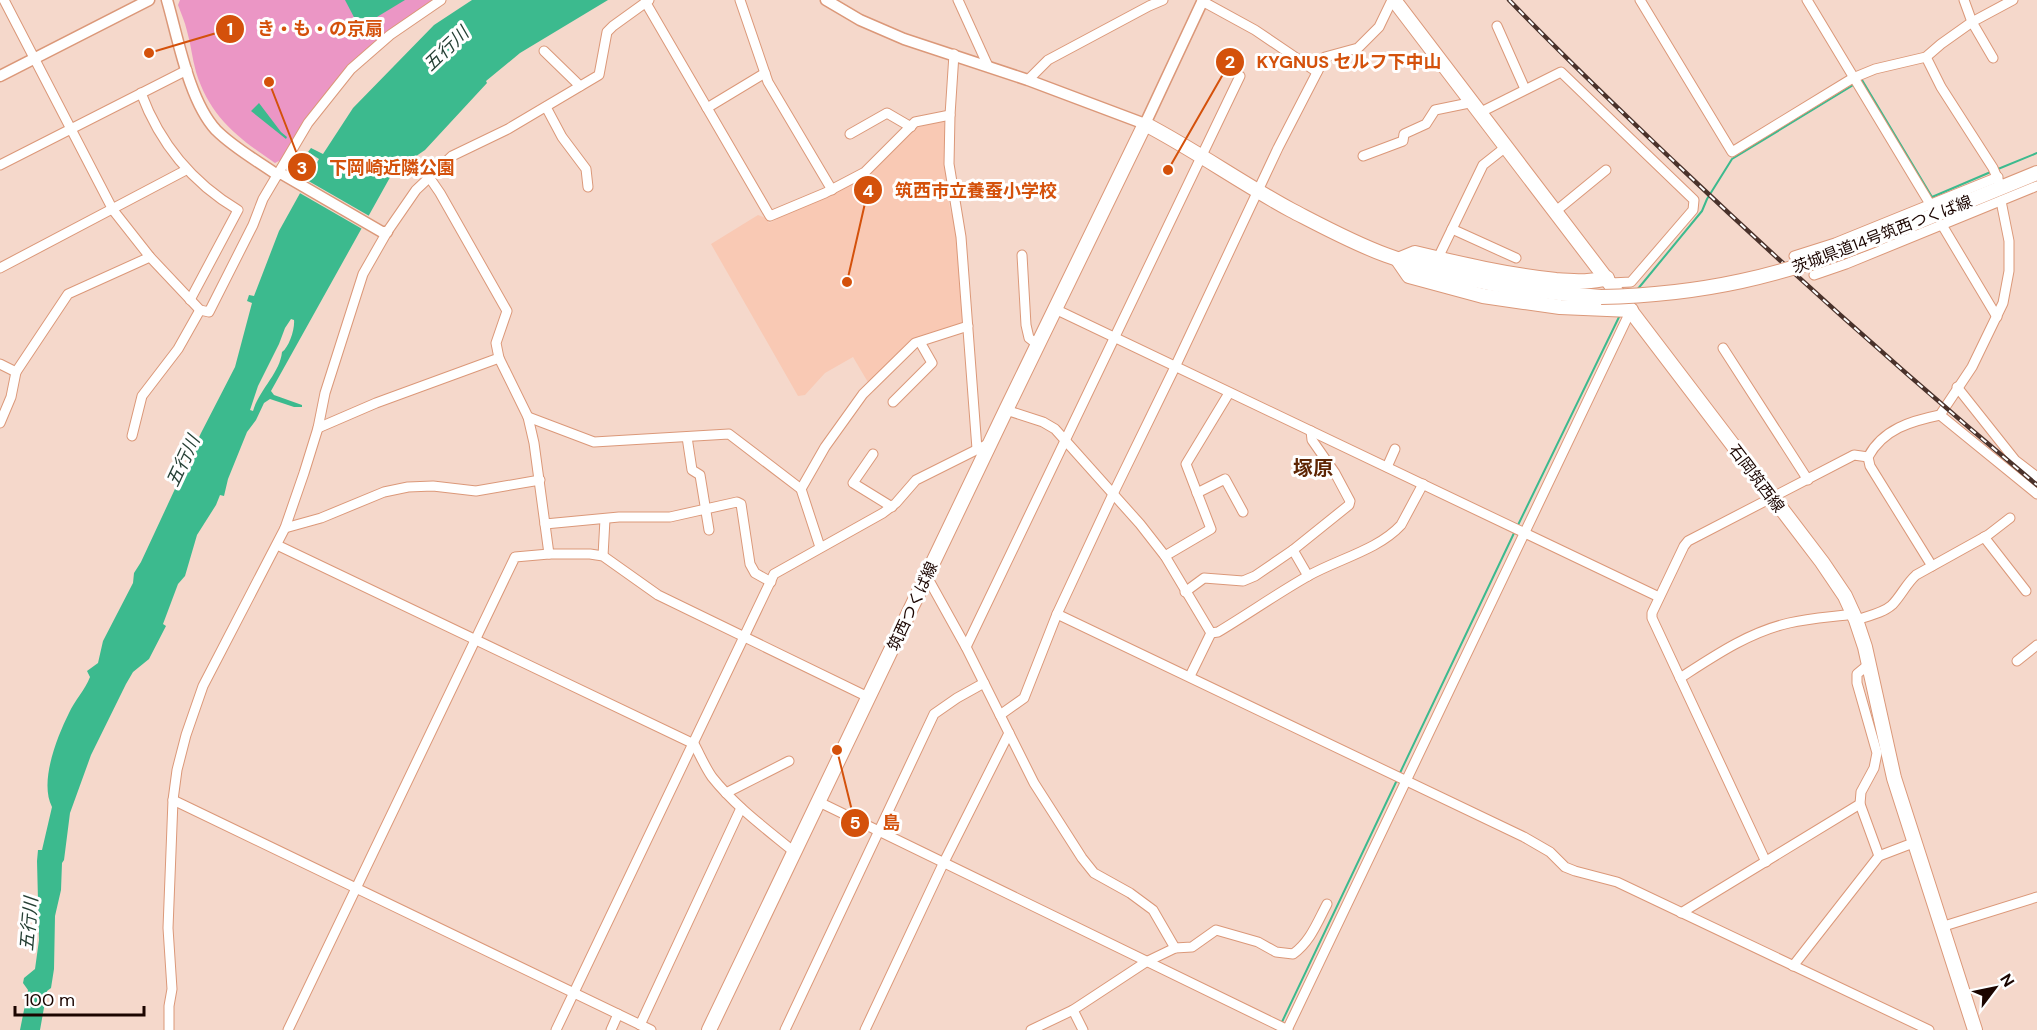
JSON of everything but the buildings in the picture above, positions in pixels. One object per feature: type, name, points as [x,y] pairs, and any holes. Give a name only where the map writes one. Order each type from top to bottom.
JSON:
[{"type":"main road","name":"石岡筑西線","points":[[1393,0],[1507,146],[1845,596],[1855,617],[1869,664],[1894,778],[1913,843],[1975,1030]]},
{"type":"main road","name":"茨城県道14号筑西つくば線","points":[[1145,124],[1315,222],[1398,260],[1496,285],[1540,292],[1601,297],[1660,294],[1734,284],[1788,270],[1876,240],[1999,185],[2037,173]]},
{"type":"main road","name":"筑西つくば線","points":[[709,1030],[817,801],[1145,124]]},
{"type":"main road","points":[[1609,281],[1535,278],[1415,253],[1398,260],[1409,276],[1483,296],[1560,307],[1631,310]]},
{"type":"street","points":[[4,0],[113,210],[150,257],[190,300],[200,310],[209,312],[279,174],[308,123],[351,69],[390,35],[441,0]]},
{"type":"street","points":[[0,76],[149,0]]},
{"type":"street","points":[[167,0],[194,93],[215,129],[234,146],[279,174],[385,232]]},
{"type":"street","points":[[740,0],[768,82],[832,190]]},
{"type":"street","points":[[826,0],[904,39],[1028,80],[1145,124],[1203,0],[1255,30],[1317,72]]},
{"type":"street","points":[[958,0],[988,66]]},
{"type":"street","points":[[1028,80],[1048,60],[1164,0]]},
{"type":"street","points":[[1000,715],[1024,698],[1057,614],[1113,494],[1325,57],[1358,48],[1379,27],[1393,0]]},
{"type":"street","points":[[1640,0],[1732,152],[1875,69],[1926,57],[1972,22],[2013,0]]},
{"type":"street","points":[[1807,0],[1930,204]]},
{"type":"street","points":[[1964,0],[1972,22],[1993,58]]},
{"type":"street","points":[[169,1030],[172,989],[168,928],[173,800],[177,770],[184,744],[204,686],[285,528],[318,428],[325,393],[363,274],[385,232],[416,190],[452,156],[508,129],[599,75],[608,33],[613,26],[648,2],[770,216],[832,190],[865,172],[915,122],[950,116]]},
{"type":"street","points":[[1497,26],[1525,89]]},
{"type":"street","points":[[544,51],[580,86]]},
{"type":"street","points":[[954,54],[949,164],[961,237],[977,449]]},
{"type":"street","points":[[1926,57],[1941,87],[1999,185],[2009,241],[2009,271],[2003,303],[1972,367],[1940,415],[1906,424],[1889,433],[1875,444],[1868,457],[1870,466],[1932,566]]},
{"type":"street","points":[[0,165],[187,70]]},
{"type":"street","points":[[1363,156],[1403,141],[1404,134],[1426,124],[1436,110],[1477,107],[1525,89],[1561,72],[1694,200],[1692,210],[1631,282],[1609,281]]},
{"type":"street","points":[[707,108],[765,73]]},
{"type":"street","points":[[966,647],[1240,76]]},
{"type":"street","points":[[141,93],[150,117],[170,150],[186,170],[220,199],[238,210],[190,300]]},
{"type":"street","points":[[546,107],[562,137],[586,169],[588,187]]},
{"type":"street","points":[[850,134],[887,113],[911,127]]},
{"type":"street","points":[[1438,258],[1483,165],[1507,146]]},
{"type":"street","points":[[0,268],[186,170]]},
{"type":"street","points":[[1556,211],[1606,170]]},
{"type":"street","points":[[429,177],[507,311],[496,343],[499,358],[528,417],[540,480],[549,554]]},
{"type":"street","points":[[1814,275],[1942,225],[1999,185]]},
{"type":"street","points":[[1794,256],[1835,243],[1930,204],[1999,185],[2037,186]]},
{"type":"street","points":[[1942,225],[1997,316]]},
{"type":"street","points":[[1452,229],[1516,258]]},
{"type":"street","points":[[1022,255],[1026,325],[1029,338],[1038,345]]},
{"type":"street","points":[[0,423],[11,397],[16,372],[68,294],[150,257]]},
{"type":"street","points":[[1055,309],[1659,597]]},
{"type":"street","points":[[132,436],[142,396],[178,349],[200,310]]},
{"type":"street","points":[[817,801],[1285,1028],[1519,531],[1631,310]]},
{"type":"street","points":[[801,489],[825,447],[863,394],[915,343],[968,326]]},
{"type":"street","points":[[893,402],[932,363],[920,342]]},
{"type":"street","points":[[1724,348],[1808,480]]},
{"type":"street","points":[[318,428],[376,403],[499,358]]},
{"type":"street","points":[[0,364],[16,372]]},
{"type":"street","points":[[1957,387],[2015,460],[2037,477]]},
{"type":"street","points":[[1165,556],[1211,529],[1186,464],[1229,393]]},
{"type":"street","points":[[1006,410],[1043,422],[1055,429],[1140,524],[1165,556],[1211,633]]},
{"type":"street","points":[[1940,415],[2037,494]]},
{"type":"street","points":[[528,417],[594,442],[729,434],[801,489],[820,547]]},
{"type":"street","points":[[1185,592],[1204,578],[1243,581],[1255,576],[1345,510],[1350,501],[1335,473],[1315,446],[1311,431]]},
{"type":"street","points":[[687,437],[692,470],[700,475],[709,530]]},
{"type":"street","points":[[556,1030],[774,574],[892,507],[916,480],[990,442]]},
{"type":"street","points":[[1387,467],[1395,449]]},
{"type":"street","points":[[873,454],[853,483],[892,507]]},
{"type":"street","points":[[1766,862],[1652,618],[1652,613],[1688,542],[1854,455],[1868,457]]},
{"type":"street","points":[[1197,493],[1225,479],[1243,512]]},
{"type":"street","points":[[285,528],[321,518],[384,492],[408,487],[433,486],[477,491],[540,480]]},
{"type":"street","points":[[1211,633],[1218,632],[1308,576],[1378,542],[1396,530],[1423,484]]},
{"type":"street","points":[[545,524],[619,517],[670,517],[737,502],[741,504],[750,564],[755,573],[771,582]]},
{"type":"street","points":[[1680,678],[1724,650],[1769,629],[1789,623],[1855,617],[1885,610],[1897,600],[1909,581],[1984,537],[2010,518]]},
{"type":"street","points":[[603,556],[605,519]]},
{"type":"street","points":[[1984,537],[2026,591]]},
{"type":"street","points":[[277,545],[694,744],[711,775],[726,793],[793,851]]},
{"type":"street","points":[[1293,550],[1308,576]]},
{"type":"street","points":[[288,1030],[515,557],[549,554],[603,556],[658,595],[868,697]]},
{"type":"street","points":[[926,575],[966,647],[1034,783],[1082,858],[1094,873],[1130,892],[1153,910],[1175,948]]},
{"type":"street","points":[[1057,614],[1541,846],[1565,867],[1617,882],[1929,1030]]},
{"type":"street","points":[[1190,676],[1211,633]]},
{"type":"street","points":[[2017,661],[2037,645]]},
{"type":"street","points":[[1869,664],[1857,674],[1857,683],[1877,753],[1874,768],[1861,792],[1860,804],[1879,856]]},
{"type":"street","points":[[785,1030],[934,714],[984,683]]},
{"type":"street","points":[[865,1030],[1009,733]]},
{"type":"street","points":[[726,793],[789,760]]},
{"type":"street","points":[[173,800],[651,1030]]},
{"type":"street","points":[[1681,913],[1860,804]]},
{"type":"street","points":[[640,1025],[741,808]]},
{"type":"street","points":[[1793,966],[1879,856],[1913,843]]},
{"type":"street","points":[[1941,927],[2037,897]]},
{"type":"street","points":[[1031,1030],[1073,1010],[1146,962],[1175,948],[1192,947],[1216,930],[1258,942],[1276,952],[1293,954],[1302,947],[1327,904]]},
{"type":"street","points":[[1073,1010],[1083,1030]]},
{"type":"street","points":[[610,1030],[618,1014]]},
{"type":"shaded area","points":[[180,0],[437,0],[389,32],[303,125],[281,160],[275,163],[237,135],[209,102],[196,72],[178,5]]},
{"type":"shaded area","points":[[944,120],[948,182],[946,186],[951,213],[954,214],[963,320],[960,324],[912,341],[869,384],[853,357],[825,373],[805,395],[798,396],[711,244],[758,215],[766,218],[769,223],[777,219],[776,216],[866,176],[915,128]]},
{"type":"water","points":[[345,0],[405,0],[367,23],[356,21]]},
{"type":"water","name":"五行川","points":[[472,0],[608,0],[520,53],[486,81],[487,83],[425,150],[393,172],[271,391],[274,395],[302,405],[302,407],[294,407],[270,399],[264,403],[247,432],[228,479],[224,496],[220,495],[197,535],[185,576],[178,584],[163,624],[166,626],[149,659],[133,672],[126,684],[91,755],[70,813],[62,863],[61,890],[55,916],[54,969],[51,988],[47,991],[40,1030],[20,1030],[28,990],[23,983],[24,978],[35,969],[39,940],[38,850],[42,850],[52,807],[47,785],[51,760],[59,734],[71,708],[90,677],[87,671],[98,663],[103,641],[133,583],[134,573],[235,367],[252,303],[247,301],[249,295],[254,296],[279,231],[319,159],[308,152],[311,148],[323,154],[353,108],[434,25]],"holes":[[[291,319],[294,320],[291,338],[282,352],[277,367],[253,411],[250,410],[258,386],[285,328]]]},
{"type":"water","points":[[259,103],[287,137],[286,139],[251,111]]},
{"type":"pier","points":[[305,179],[371,217],[364,230],[298,192]]},
{"type":"waterway","points":[[1860,81],[1862,80],[1932,197],[1993,171]]},
{"type":"waterway","points":[[1637,290],[1702,211],[1732,159],[1855,84]]},
{"type":"waterway","points":[[1998,169],[2037,153]]},
{"type":"waterway","points":[[1518,525],[1620,315]]},
{"type":"waterway","points":[[1399,775],[1515,531]]},
{"type":"waterway","points":[[1281,1024],[1397,780]]},
{"type":"railway","points":[[1509,0],[1618,108],[1770,251],[1902,370],[2037,485]]},
{"type":"place","name":"き・も・の京扇","points":[[149,53]]},
{"type":"place","name":"下岡崎近隣公園","points":[[269,82]]},
{"type":"place","name":"KYGNUS セルフ下中山","points":[[1168,170]]},
{"type":"place","name":"筑西市立養蚕小学校","points":[[847,282]]},
{"type":"place","name":"島","points":[[837,750]]},
{"type":"district","name":"塚原","points":[[1313,468]]}]
